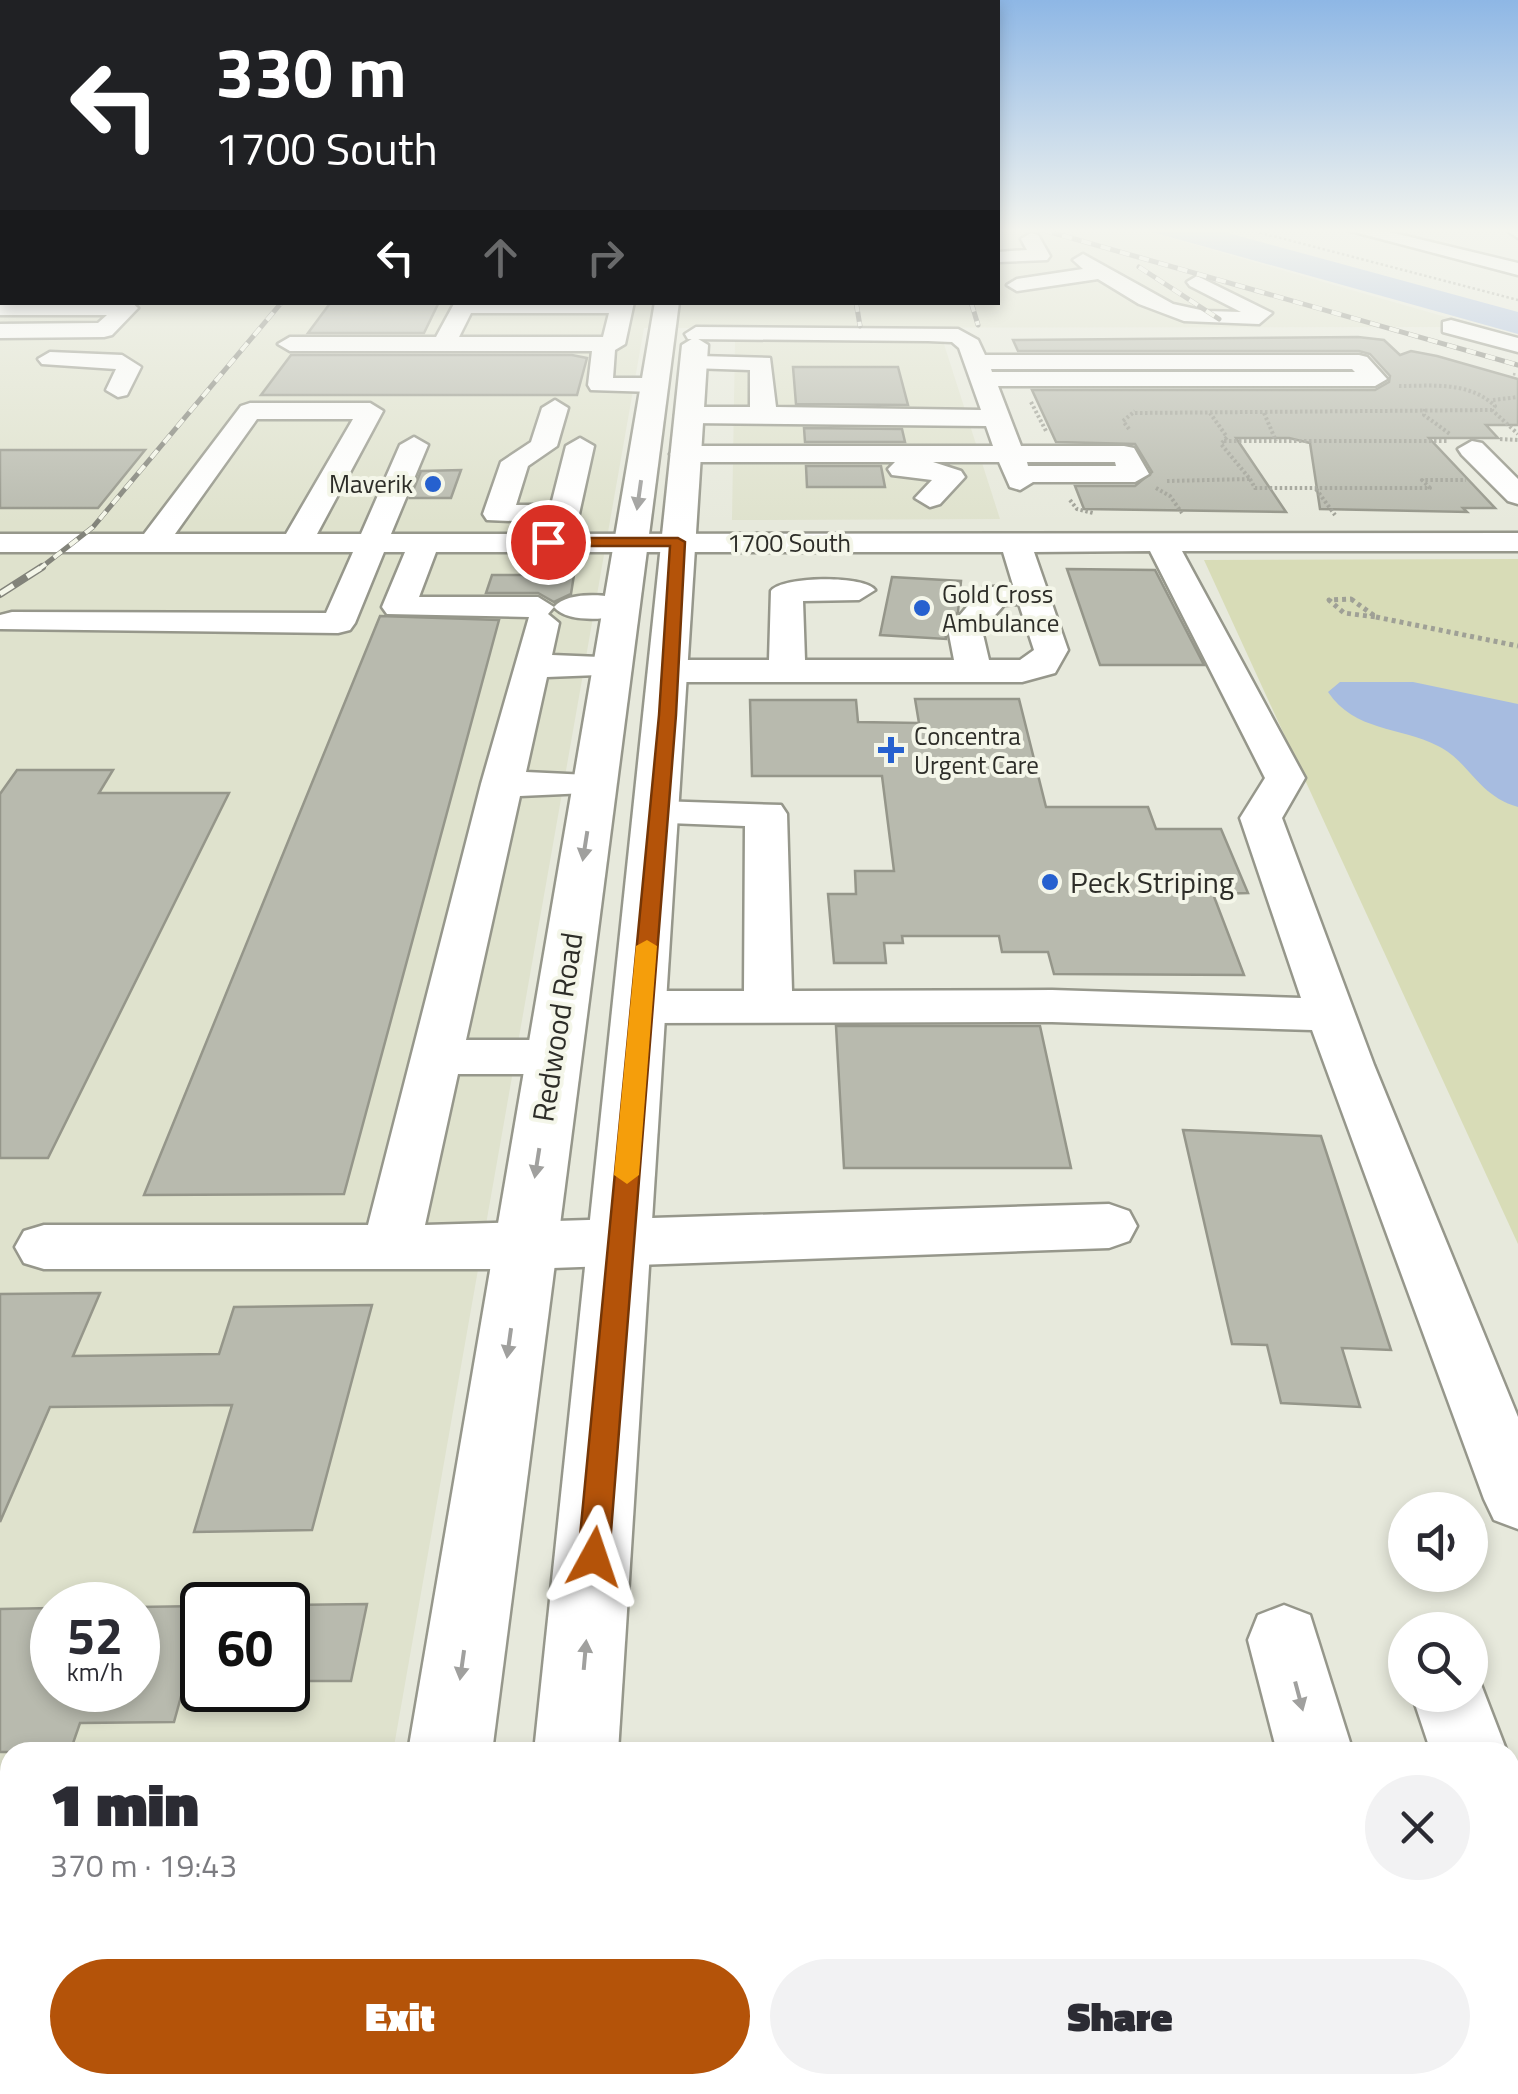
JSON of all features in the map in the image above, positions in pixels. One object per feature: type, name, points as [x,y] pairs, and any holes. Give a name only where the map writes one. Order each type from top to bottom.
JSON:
[{"type":"main road","name":"Redwood Road","points":[[451,1742],[663,328]]},
{"type":"main road","points":[[577,1742],[697,328]]},
{"type":"street","points":[[0,331],[106,328]]},
{"type":"street","points":[[290,344],[407,328]]},
{"type":"street","points":[[615,328],[600,385],[654,384]]},
{"type":"street","points":[[622,328],[660,344]]},
{"type":"street","points":[[773,328],[773,334]]},
{"type":"street","points":[[825,328],[826,334]]},
{"type":"street","points":[[1454,328],[1518,345]]},
{"type":"street","points":[[669,670],[1022,671],[1042,665],[1051,650],[1032,594],[1029,542],[996,416],[968,342],[958,336],[696,334]]},
{"type":"street","points":[[26,359],[122,362],[129,367],[118,390]]},
{"type":"street","points":[[686,433],[930,429],[996,416],[1359,362],[1375,379],[996,416],[686,433]]},
{"type":"street","points":[[693,363],[762,363],[763,415]]},
{"type":"street","points":[[460,606],[515,462],[544,446],[555,408]]},
{"type":"street","points":[[154,542],[250,411],[370,410],[297,542]]},
{"type":"street","points":[[686,433],[763,415],[898,411],[996,416]]},
{"type":"street","points":[[12,622],[338,624],[414,446]]},
{"type":"street","points":[[378,528],[490,528],[564,514],[580,446]]},
{"type":"street","points":[[1518,449],[1472,449],[1518,495]]},
{"type":"street","points":[[764,475],[776,470],[863,469],[918,469],[947,474],[950,481],[930,498]]},
{"type":"street","name":"1700 South","points":[[3,546],[297,542],[378,528],[424,542],[490,528],[631,542],[1029,542],[1172,528],[1518,542]]},
{"type":"street","points":[[1172,528],[1285,778],[1261,818],[1518,1499]]},
{"type":"street","points":[[424,542],[399,606],[460,606],[546,626],[611,666]]},
{"type":"street","points":[[49,594],[355,587]]},
{"type":"street","points":[[788,671],[787,591],[859,590]]},
{"type":"street","points":[[974,671],[965,630],[995,594],[1032,594]]},
{"type":"street","points":[[546,626],[619,607]]},
{"type":"street","points":[[391,1247],[501,784],[546,626]]},
{"type":"street","points":[[0,656],[187,655]]},
{"type":"street","points":[[501,784],[595,784]]},
{"type":"street","points":[[658,814],[766,814],[768,1006]]},
{"type":"street","points":[[642,1007],[1052,1006],[1334,1015]]},
{"type":"street","points":[[435,1057],[553,1057]]},
{"type":"street","points":[[44,1247],[524,1247],[1110,1226]]},
{"type":"street","points":[[1284,1640],[1312,1742]]},
{"type":"street","points":[[1455,1712],[1465,1742]]},
{"type":"path","points":[[1491,400],[1518,396]]},
{"type":"path","points":[[1128,397],[1135,413]]},
{"type":"path","points":[[1028,398],[1051,442]]},
{"type":"path","points":[[1510,399],[1518,406]]},
{"type":"path","points":[[1224,441],[1459,439],[1424,415],[1426,409]]},
{"type":"path","points":[[1141,434],[1123,421],[1135,413],[1492,410]]},
{"type":"path","points":[[1209,412],[1227,436],[1221,444],[1255,488],[1430,488],[1422,480],[1474,480]]},
{"type":"path","points":[[1264,412],[1267,428],[1276,441]]},
{"type":"path","points":[[1484,439],[1518,440]]},
{"type":"path","points":[[1167,481],[1250,479]]},
{"type":"path","points":[[1150,485],[1170,496],[1172,528]]},
{"type":"path","points":[[1315,488],[1335,515]]},
{"type":"path","points":[[1378,618],[1351,599],[1329,600],[1344,614],[1518,646]]},
{"type":"shaded area","points":[[0,328],[878,328],[644,328],[395,1742],[0,1742]]},
{"type":"shaded area","points":[[735,341],[943,341],[1000,519],[732,520]]},
{"type":"green space","points":[[1518,559],[1518,1244],[1204,560]]},
{"type":"water","points":[[1495,328],[1518,328],[1518,334]]},
{"type":"water","points":[[1340,682],[1413,682],[1518,704],[1518,807],[1493,795],[1438,746],[1351,714],[1328,692]]},
{"type":"building","points":[[312,328],[427,328],[424,333],[308,333]]},
{"type":"building","points":[[1013,340],[1384,340],[1400,355],[1411,351],[1437,356],[1518,379],[1518,425],[1486,425],[1498,438],[1429,438],[1495,508],[1463,508],[1467,512],[1320,509],[1310,443],[1289,438],[1236,438],[1286,512],[1084,509],[1075,486],[1135,486],[1152,472],[1135,444],[1056,442],[1032,390],[1375,390],[1389,382],[1390,376],[1370,354],[1359,351],[1018,351]]},
{"type":"building","points":[[291,355],[587,358],[577,395],[261,395]]},
{"type":"building","points":[[793,367],[898,367],[908,405],[796,404]]},
{"type":"building","points":[[804,428],[902,429],[905,442],[805,442]]},
{"type":"building","points":[[0,450],[145,450],[98,508],[0,508]]},
{"type":"building","points":[[806,466],[881,466],[885,487],[807,487]]},
{"type":"building","name":"Maverik","points":[[461,470],[451,498],[410,498],[421,471]]},
{"type":"building","points":[[1067,569],[1155,570],[1204,665],[1100,665]]},
{"type":"building","points":[[492,575],[574,575],[571,594],[554,602],[538,593],[486,593]]},
{"type":"building","name":"Gold Cross Ambulance","points":[[892,577],[961,581],[958,612],[945,627],[946,639],[880,635]]},
{"type":"building","points":[[380,616],[499,620],[344,1194],[144,1195]]},
{"type":"building","name":"Peck Striping","points":[[915,699],[1019,699],[1046,807],[1148,807],[1156,829],[1221,829],[1248,893],[1213,894],[1244,975],[1054,974],[1048,952],[1002,952],[999,936],[902,936],[903,943],[884,943],[886,963],[834,963],[828,894],[856,894],[855,871],[894,871],[882,776],[752,776],[750,700],[856,700],[858,722],[919,723]]},
{"type":"building","points":[[17,770],[113,770],[99,793],[229,793],[48,1158],[0,1158],[0,794]]},
{"type":"building","points":[[836,1026],[1040,1026],[1071,1168],[844,1168]]},
{"type":"building","points":[[1183,1130],[1321,1136],[1391,1350],[1342,1348],[1360,1407],[1281,1403],[1267,1345],[1232,1344]]},
{"type":"building","points":[[100,1293],[73,1356],[219,1354],[234,1307],[372,1305],[312,1530],[194,1532],[232,1405],[50,1407],[0,1522],[0,1294]]},
{"type":"building","points":[[367,1604],[351,1681],[310,1681],[310,1605]]},
{"type":"building","points":[[180,1606],[180,1700],[174,1722],[80,1723],[73,1742],[0,1742],[0,1609],[30,1608],[30,1712],[160,1712],[160,1607]]},
{"type":"railway","points":[[41,568],[93,527],[260,328]]},
{"type":"railway","points":[[1387,328],[1518,365]]},
{"type":"railway","points":[[0,594],[41,568]]},
{"type":"slow traffic","points":[[627,1175],[647,946]]},
{"type":"place","name":"Maverik","points":[[433,484]]},
{"type":"place","name":"Gold Cross Ambulance","points":[[922,608]]},
{"type":"place","name":"Concentra Urgent Care","points":[[891,750]]},
{"type":"place","name":"Peck Striping","points":[[1050,882]]},
{"type":"route","points":[[548,542],[678,542],[670,619],[667,715],[594,1557]]}]
